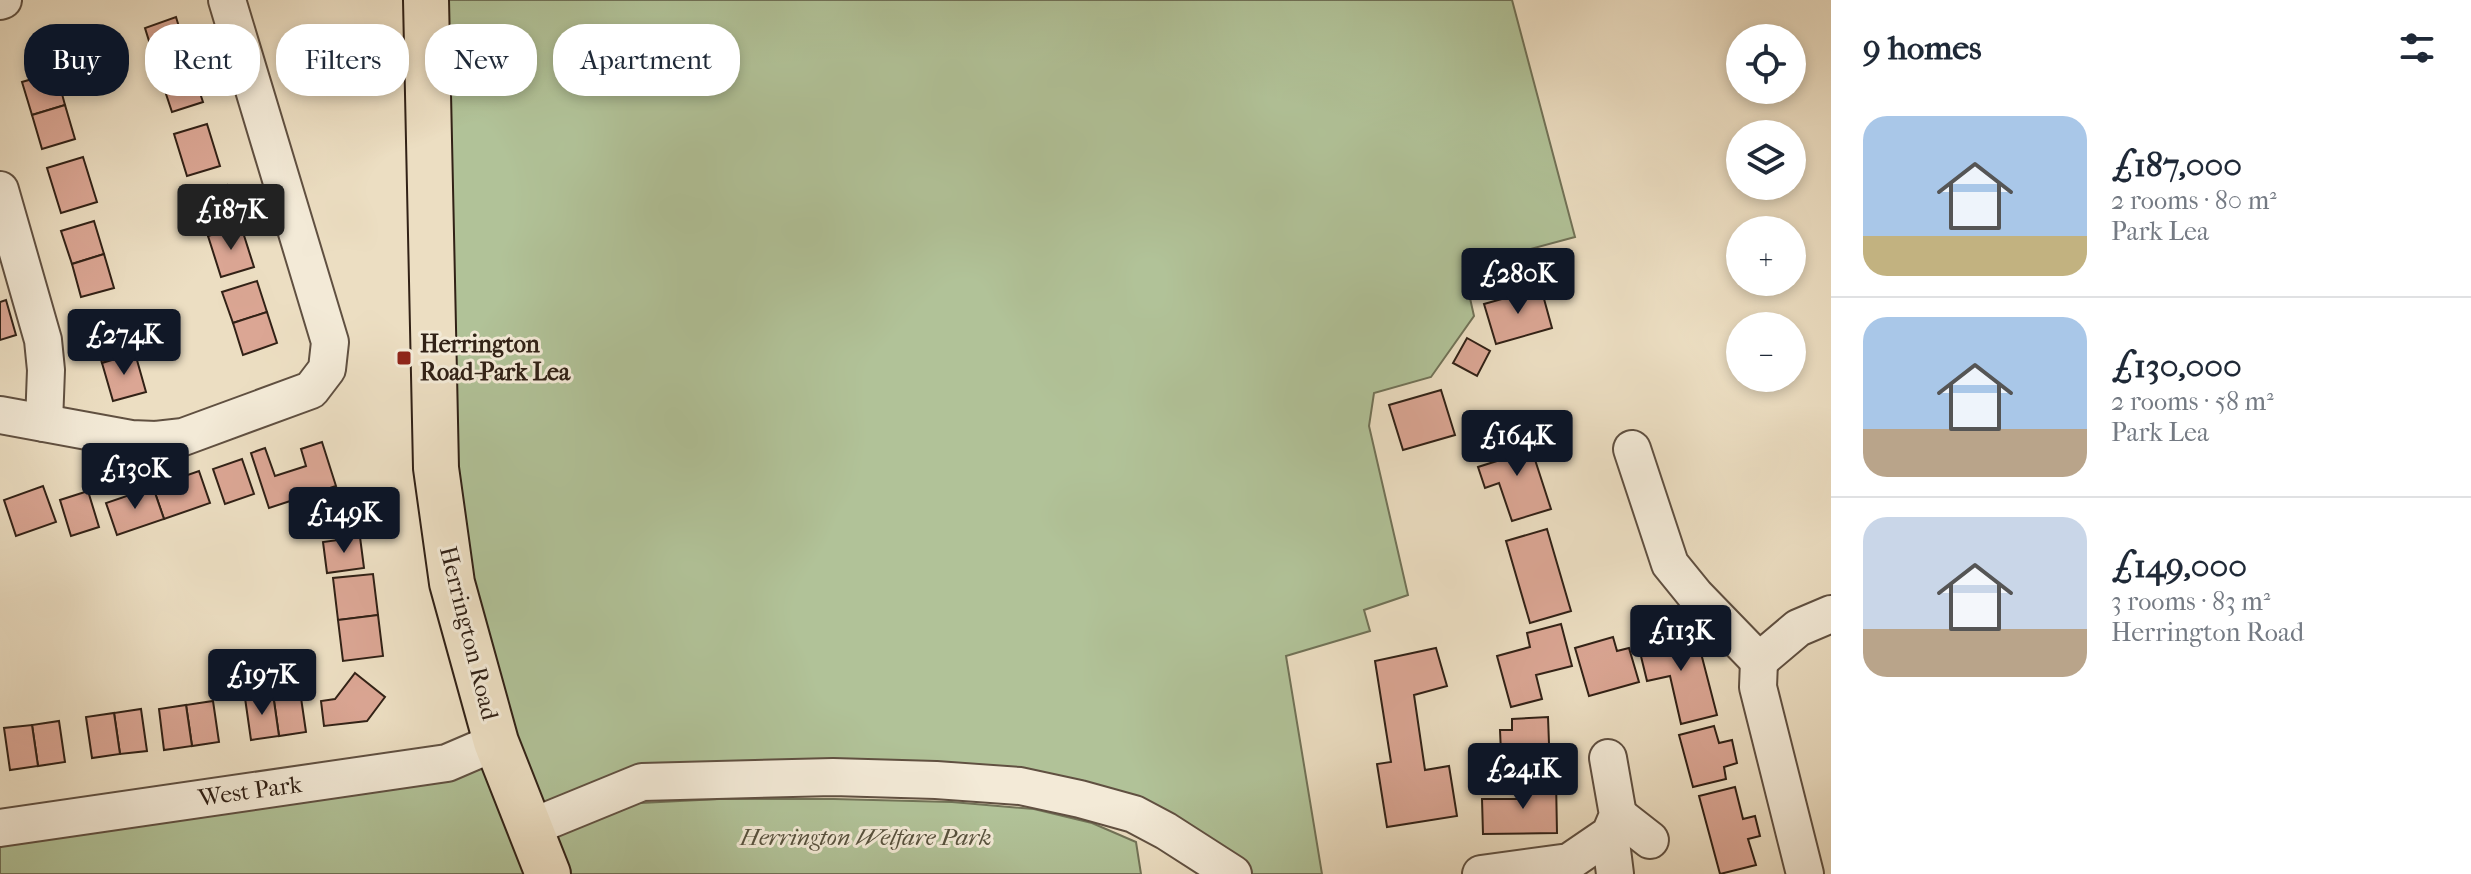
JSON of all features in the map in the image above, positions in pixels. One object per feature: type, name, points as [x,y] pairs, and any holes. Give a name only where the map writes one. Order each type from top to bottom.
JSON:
[{"type":"main road","name":"Herrington Road","points":[[426,0],[436,468],[452,583],[496,742],[548,874]]},
{"type":"street","points":[[0,415],[131,439],[183,437],[311,390],[327,369],[330,342],[227,0]]},
{"type":"street","points":[[0,190],[43,340],[46,370],[44,423]]},
{"type":"street","points":[[1632,449],[1670,564],[1696,596],[1759,661],[1758,687],[1805,874]]},
{"type":"street","points":[[1759,661],[1798,628],[1831,614]]},
{"type":"street","name":"West Park","points":[[0,828],[447,763],[496,742]]},
{"type":"street","points":[[1608,758],[1615,874]]},
{"type":"street","points":[[532,827],[642,782],[833,777],[936,780],[1020,786],[1134,814],[1233,874]]},
{"type":"street","points":[[1614,825],[1650,840]]},
{"type":"street","points":[[1481,874],[1569,862],[1614,825]]},
{"type":"green space","name":"Herrington Welfare Park","points":[[430,0],[1512,0],[1575,237],[1463,267],[1474,316],[1431,377],[1374,393],[1369,426],[1408,595],[1364,610],[1370,631],[1286,656],[1322,874],[1233,874],[1020,786],[615,792],[641,803],[834,799],[952,802],[1034,809],[1092,823],[1136,842],[1141,874],[548,874],[452,583],[434,96],[537,96],[537,24],[431,24]]},
{"type":"green space","points":[[484,768],[530,874],[0,874],[0,845],[450,778]]},
{"type":"building","points":[[176,17],[178,24],[156,24]]},
{"type":"building","points":[[26,96],[63,96],[65,105],[32,115]]},
{"type":"building","points":[[167,96],[201,96],[203,102],[172,112]]},
{"type":"building","points":[[65,105],[75,139],[42,149],[32,115]]},
{"type":"building","points":[[207,124],[220,166],[187,176],[174,134]]},
{"type":"building","points":[[83,157],[97,202],[61,213],[47,168]]},
{"type":"building","points":[[227,185],[241,226],[208,236],[195,195]]},
{"type":"building","points":[[94,221],[104,254],[72,264],[61,231]]},
{"type":"building","points":[[241,226],[254,267],[221,277],[208,236]]},
{"type":"building","points":[[104,254],[114,288],[81,297],[72,264]]},
{"type":"building","points":[[257,281],[267,312],[233,323],[222,292]]},
{"type":"building","points":[[1541,288],[1552,328],[1496,344],[1484,304]]},
{"type":"building","points":[[6,300],[16,335],[0,340],[0,302]]},
{"type":"building","points":[[267,312],[277,343],[243,355],[233,323]]},
{"type":"building","points":[[123,314],[135,353],[102,363],[90,324]]},
{"type":"building","points":[[1467,338],[1490,351],[1477,376],[1453,363]]},
{"type":"building","points":[[135,353],[146,392],[113,401],[102,363]]},
{"type":"building","points":[[1441,390],[1455,435],[1403,450],[1389,405]]},
{"type":"building","points":[[1526,432],[1551,509],[1512,521],[1499,483],[1485,488],[1478,467],[1500,460],[1495,442]]},
{"type":"building","points":[[322,442],[336,486],[269,508],[251,453],[265,448],[275,476],[306,466],[301,449]]},
{"type":"building","points":[[242,459],[254,494],[225,504],[213,469]]},
{"type":"building","points":[[199,471],[210,503],[164,519],[153,487]]},
{"type":"building","points":[[43,486],[56,522],[16,536],[4,500]]},
{"type":"building","points":[[153,487],[164,519],[117,535],[106,503]]},
{"type":"building","points":[[88,491],[99,527],[71,536],[60,500]]},
{"type":"building","points":[[1547,529],[1571,611],[1530,623],[1506,541]]},
{"type":"building","points":[[360,537],[364,568],[327,573],[323,542]]},
{"type":"building","points":[[373,574],[378,615],[338,620],[333,578]]},
{"type":"building","points":[[378,615],[383,656],[343,661],[338,620]]},
{"type":"building","points":[[1561,624],[1572,666],[1536,675],[1542,699],[1511,707],[1497,656],[1530,647],[1527,633]]},
{"type":"building","points":[[1695,630],[1717,715],[1681,724],[1670,676],[1647,681],[1638,644]]},
{"type":"building","points":[[1613,637],[1617,651],[1629,648],[1639,682],[1589,696],[1575,648]]},
{"type":"building","points":[[1436,648],[1447,686],[1414,695],[1425,770],[1449,766],[1457,816],[1387,827],[1377,764],[1391,762],[1375,661]]},
{"type":"building","points":[[355,673],[385,697],[367,721],[324,726],[321,701],[335,699]]},
{"type":"building","points":[[300,691],[306,732],[279,736],[273,694]]},
{"type":"building","points":[[273,694],[279,736],[251,740],[245,698]]},
{"type":"building","points":[[213,701],[219,742],[192,746],[186,705]]},
{"type":"building","points":[[186,705],[192,746],[164,750],[159,709]]},
{"type":"building","points":[[141,709],[147,751],[120,754],[114,713]]},
{"type":"building","points":[[114,713],[120,754],[92,758],[86,717]]},
{"type":"building","points":[[1548,717],[1550,770],[1513,772],[1513,753],[1501,753],[1500,730],[1512,730],[1512,719]]},
{"type":"building","points":[[59,721],[65,762],[38,766],[32,725]]},
{"type":"building","points":[[32,725],[38,766],[10,770],[4,728]]},
{"type":"building","points":[[1714,726],[1719,743],[1732,740],[1737,763],[1724,767],[1726,779],[1693,787],[1679,735]]},
{"type":"building","points":[[1522,780],[1556,780],[1557,833],[1483,834],[1482,799],[1522,799]]},
{"type":"building","points":[[1735,787],[1743,819],[1755,816],[1760,836],[1748,839],[1756,865],[1720,874],[1699,796]]},
{"type":"place","name":"Herrington Road-Park Lea","points":[[404,358]]}]
